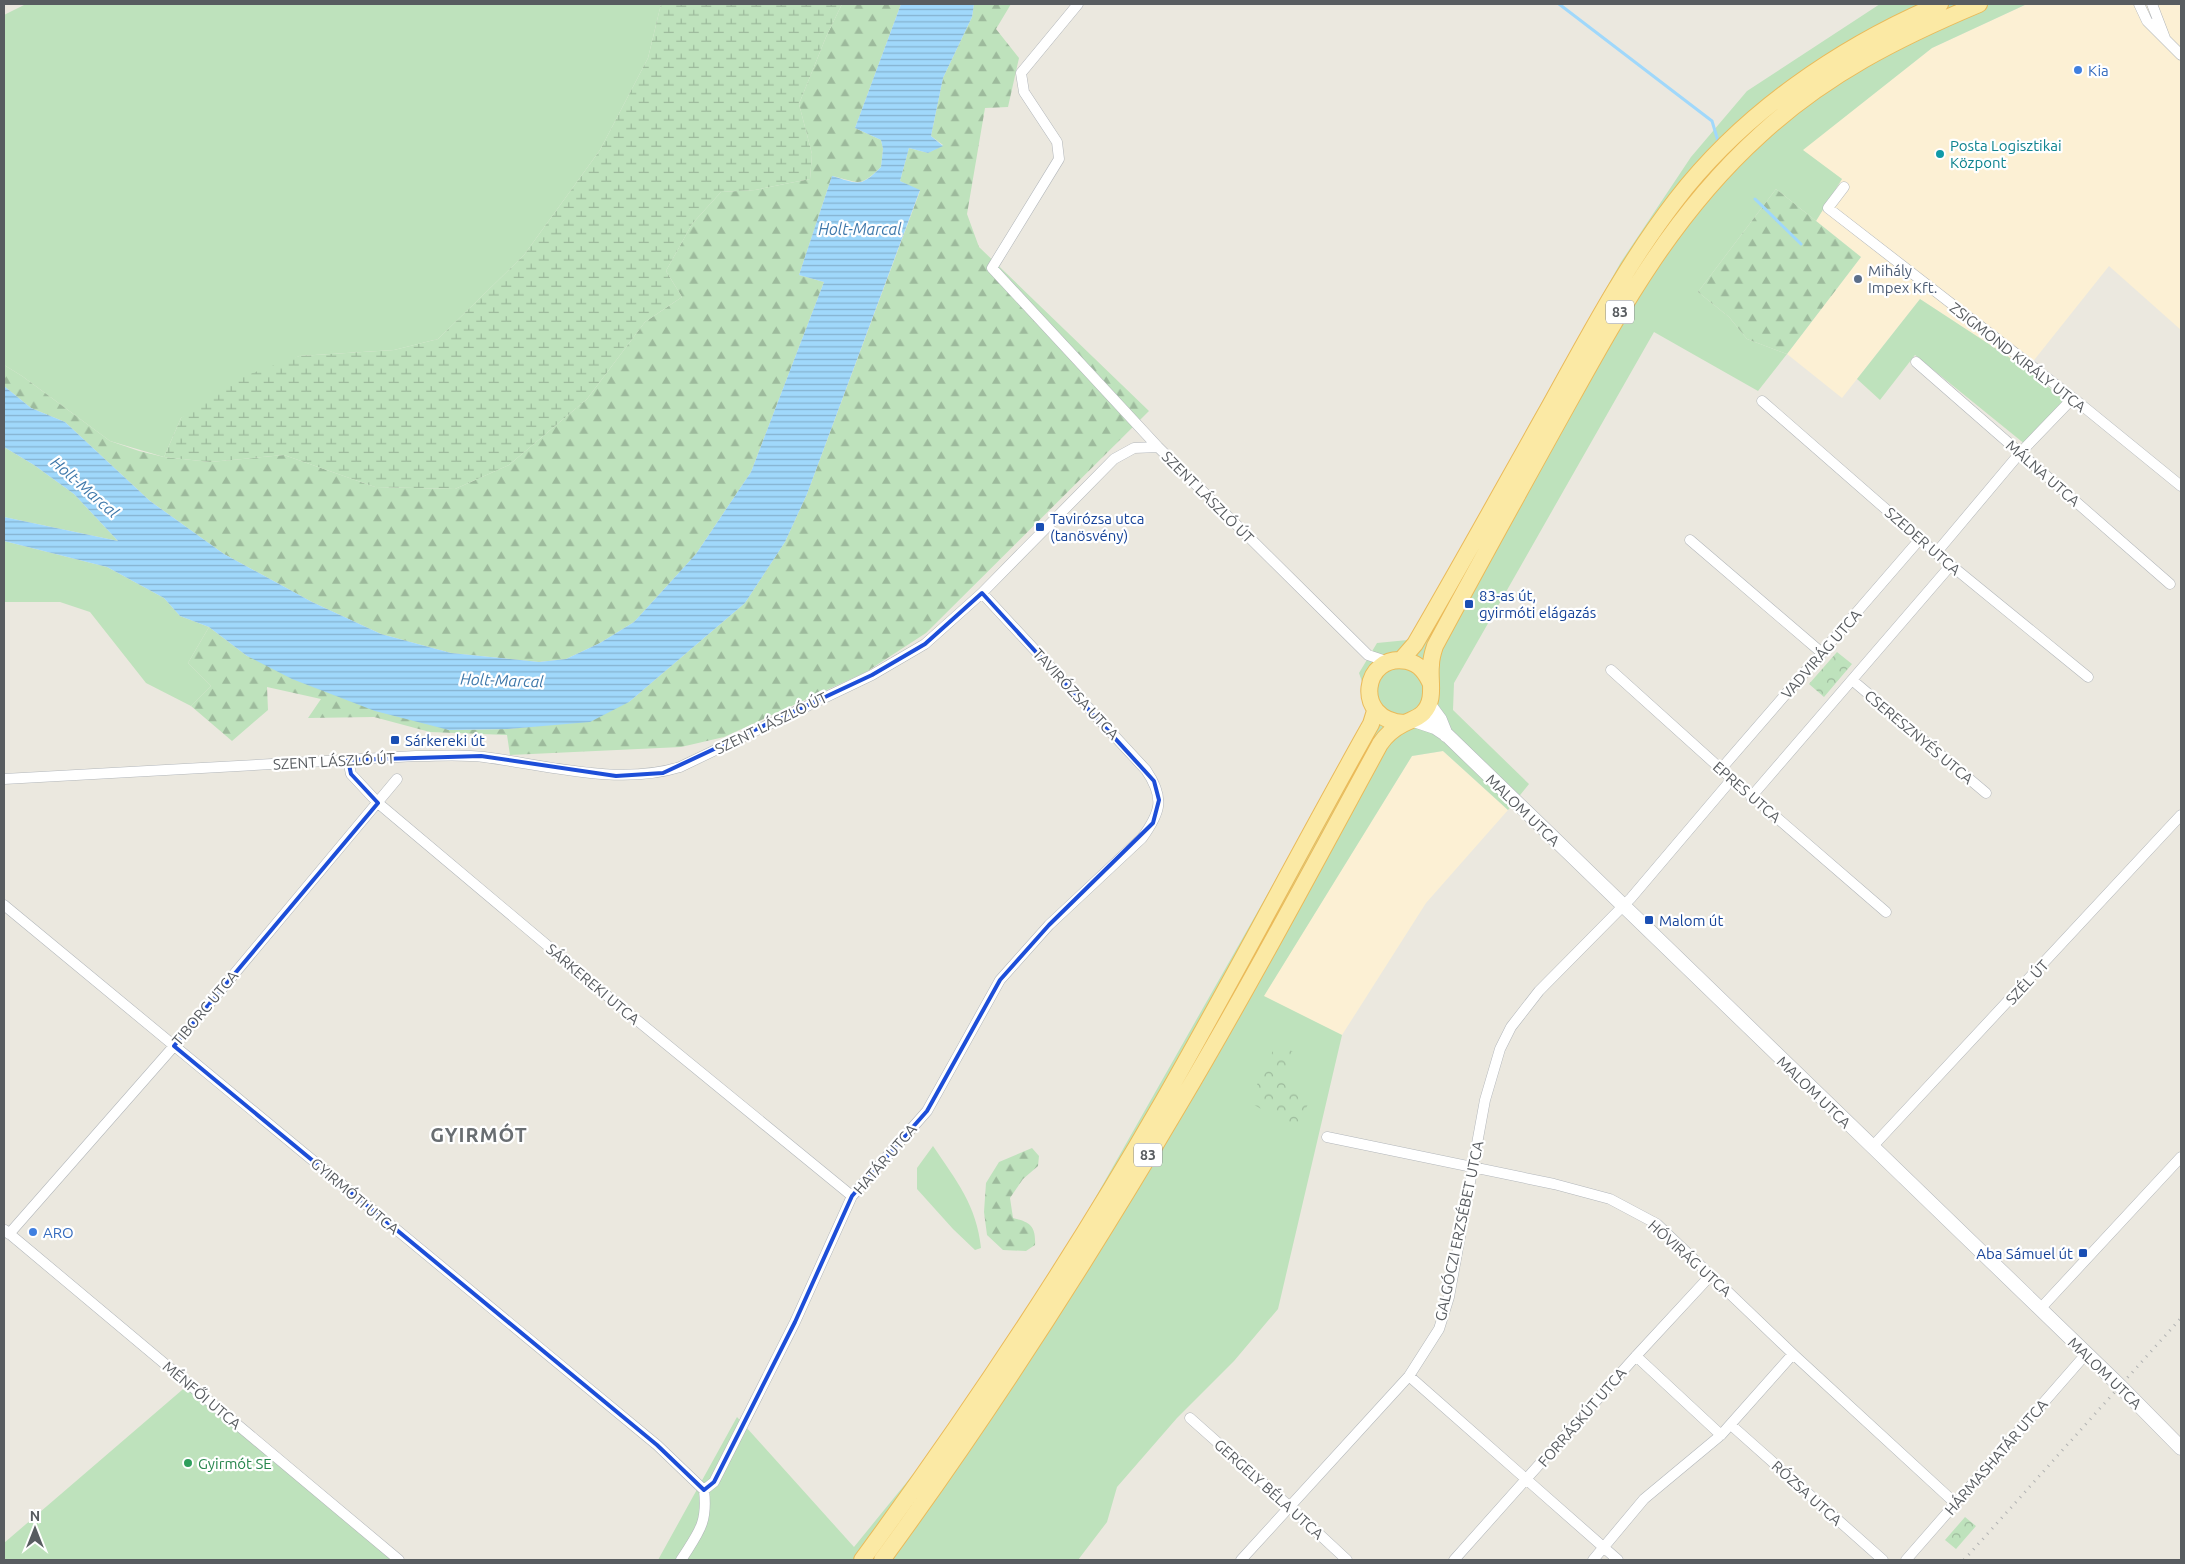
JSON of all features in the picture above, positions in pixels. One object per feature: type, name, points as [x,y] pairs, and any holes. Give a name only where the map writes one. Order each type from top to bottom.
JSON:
[{"type":"main road","name":"83","points":[[1370,682],[1374,673],[1395,661],[1420,636],[1601,313],[1636,256],[1677,198],[1755,118],[1792,88],[1821,67],[1876,33],[1940,4]]},
{"type":"main road","name":"83","points":[[882,1560],[1047,1321],[1179,1104],[1380,744],[1388,733],[1423,713],[1429,705],[1432,694],[1431,663],[1435,646],[1618,314],[1655,254],[1720,173],[1760,134],[1809,95],[1844,70],[1883,48],[1979,4]]},
{"type":"main road","points":[[1395,661],[1411,662],[1420,667],[1431,684]]},
{"type":"main road","points":[[1370,682],[1370,702],[1375,711],[1388,720],[1409,721],[1435,728],[1447,735]]},
{"type":"main road","points":[[1429,705],[1440,720],[1447,735]]},
{"type":"main road","name":"83","points":[[862,1560],[912,1493],[1033,1315],[1114,1183],[1244,958],[1371,724],[1375,711]]},
{"type":"main road","name":"MALOM UTCA","points":[[1447,735],[2181,1448]]},
{"type":"street","points":[[1078,4],[1020,73],[1024,92],[1057,142],[1059,159],[992,268],[1158,447]]},
{"type":"street","points":[[2139,4],[2147,21],[2181,55]]},
{"type":"street","points":[[2152,4],[2166,41]]},
{"type":"street","name":"ZSIGMOND KIRÁLY UTCA","points":[[1844,187],[1828,208],[2073,398],[2181,486]]},
{"type":"street","name":"MÁLNA UTCA","points":[[1916,362],[2170,584]]},
{"type":"street","points":[[1936,553],[2020,453],[2073,398]]},
{"type":"street","name":"SZEDER UTCA","points":[[1762,401],[1936,553],[2088,677]]},
{"type":"street","name":"SZENT LÁSZLÓ ÚT","points":[[4,779],[416,756],[481,756],[616,776],[648,776],[663,773],[680,768],[872,675],[925,644],[982,593],[1114,459],[1134,448],[1158,447],[1368,656],[1395,661]]},
{"type":"street","name":"VADVIRÁG UTCA","points":[[1721,769],[1920,539]]},
{"type":"street","points":[[1690,540],[1822,653]]},
{"type":"street","points":[[1752,797],[1951,565]]},
{"type":"street","name":"TAVIRÓZSA UTCA","points":[[982,593],[1146,770],[1154,781],[1159,800]]},
{"type":"street","points":[[1368,656],[1370,682]]},
{"type":"street","name":"EPRES UTCA","points":[[1611,670],[1732,780],[1886,912]]},
{"type":"street","name":"CSERESZNYÉS UTCA","points":[[1852,680],[1986,793]]},
{"type":"street","name":"SÁRKEREKI UTCA","points":[[348,760],[351,774],[378,803],[605,994],[852,1196]]},
{"type":"street","name":"TIBORC UTCA","points":[[6,1232],[174,1046],[398,779]]},
{"type":"street","points":[[1621,906],[1631,898],[1732,780]]},
{"type":"street","name":"HATÁR UTCA","points":[[704,1490],[714,1482],[795,1322],[852,1196],[927,1111],[1000,980],[1049,925],[1142,838],[1153,823],[1159,800]]},
{"type":"street","name":"SZÉL ÚT","points":[[1872,1147],[2181,815]]},
{"type":"street","name":"GYIRMÓTI UTCA","points":[[4,904],[657,1445],[704,1490]]},
{"type":"street","name":"GALGÓCZI ERZSÉBET UTCA","points":[[1241,1560],[1409,1376],[1439,1329],[1449,1296],[1485,1100],[1500,1048],[1511,1027],[1538,991],[1621,906]]},
{"type":"street","name":"HÓVIRÁG UTCA","points":[[1327,1136],[1554,1184],[1610,1199],[1657,1224],[1793,1354],[1954,1503]]},
{"type":"street","points":[[2040,1309],[2181,1157]]},
{"type":"street","name":"MÉNFŐI UTCA","points":[[6,1232],[399,1560]]},
{"type":"street","name":"FORRÁSKÚT UTCA","points":[[1454,1560],[1711,1275]]},
{"type":"street","points":[[1593,1560],[1644,1499],[1721,1435],[1793,1354]]},
{"type":"street","name":"HÁRMASHATÁR UTCA","points":[[1906,1560],[2086,1354]]},
{"type":"street","points":[[1636,1356],[1721,1435]]},
{"type":"street","points":[[1409,1376],[1618,1560]]},
{"type":"street","name":"GERGELY BÉLA UTCA","points":[[1190,1418],[1347,1560]]},
{"type":"street","name":"RÓZSA UTCA","points":[[1731,1425],[1883,1560]]},
{"type":"street","points":[[681,1560],[704,1524],[706,1506],[704,1490]]},
{"type":"highlighted area","points":[[982,593],[1154,781],[1159,800],[1153,823],[1049,925],[1000,980],[927,1111],[852,1196],[795,1322],[714,1482],[704,1490],[657,1445],[174,1046],[378,803],[351,774],[348,760],[481,756],[616,776],[663,773],[872,675],[925,644]]},
{"type":"shaded area","points":[[2027,4],[2181,4],[2181,330],[2109,266],[2027,369],[1920,299],[1842,398],[1787,354],[1861,257],[1816,221],[1842,179],[1802,150],[1932,48]]},
{"type":"shaded area","points":[[1443,751],[1508,810],[1426,903],[1342,1035],[1263,997],[1412,756]]},
{"type":"green space","points":[[26,4],[661,4],[648,58],[600,150],[524,255],[438,339],[394,350],[299,356],[181,418],[164,457],[110,441],[22,376],[4,365],[4,15]]},
{"type":"green space","points":[[661,4],[842,4],[826,37],[799,104],[812,154],[810,179],[755,190],[721,192],[692,224],[666,271],[682,297],[645,322],[587,399],[509,465],[455,489],[375,487],[284,455],[210,462],[164,457],[181,418],[231,381],[299,356],[394,350],[438,339],[524,255],[600,150],[648,58]]},
{"type":"green space","points":[[842,4],[901,4],[855,128],[881,140],[883,149],[881,167],[868,179],[858,182],[832,176],[799,275],[824,282],[751,472],[696,554],[634,622],[600,643],[566,659],[539,662],[451,653],[381,634],[312,602],[224,554],[150,501],[65,422],[31,408],[4,386],[4,365],[22,376],[110,441],[164,457],[210,462],[284,455],[375,487],[455,489],[509,465],[587,399],[645,322],[682,297],[666,271],[692,224],[721,192],[755,190],[810,179],[812,154],[799,104],[826,37]]},
{"type":"green space","points":[[974,4],[1011,4],[996,29],[1019,58],[1008,107],[985,108],[967,214],[979,247],[1149,411],[926,633],[866,672],[724,737],[681,747],[510,755],[507,735],[430,732],[374,717],[308,718],[321,699],[267,687],[268,710],[232,741],[191,706],[211,686],[188,663],[209,627],[247,656],[449,730],[508,729],[537,726],[629,702],[745,603],[785,542],[807,494],[920,191],[900,181],[909,148],[928,153],[943,145],[931,136],[943,78],[972,17]]},
{"type":"green space","points":[[1880,4],[2027,4],[1932,48],[1803,150],[1842,179],[1816,221],[1776,189],[1698,292],[1729,317],[1747,339],[1787,354],[1758,391],[1654,332],[1454,683],[1453,710],[1529,784],[1508,810],[1443,751],[1412,756],[1264,996],[1342,1035],[1278,1309],[1234,1361],[1177,1418],[1117,1487],[1107,1522],[1078,1560],[658,1560],[737,1417],[854,1547],[937,1445],[1030,1313],[1372,710],[1359,673],[1377,643],[1418,639],[1529,425],[1621,262],[1691,157],[1747,91]]},
{"type":"green space","points":[[1776,189],[1861,257],[1787,354],[1747,339],[1729,317],[1698,292]]},
{"type":"green space","points":[[1920,299],[2027,369],[2064,400],[2026,445],[1915,355],[1880,400],[1857,379]]},
{"type":"green space","points":[[4,447],[34,465],[74,494],[118,541],[4,517]]},
{"type":"green space","points":[[4,541],[107,567],[164,598],[180,616],[209,627],[188,663],[211,686],[191,706],[146,683],[90,612],[60,602],[4,602]]},
{"type":"green space","points":[[1837,652],[1852,664],[1824,697],[1809,684]]},
{"type":"green space","points":[[1276,1044],[1294,1052],[1279,1080],[1311,1098],[1296,1129],[1249,1102]]},
{"type":"green space","points":[[933,1146],[957,1182],[970,1206],[979,1233],[981,1248],[975,1250],[917,1189],[917,1168]]},
{"type":"green space","points":[[1032,1148],[1039,1156],[1038,1166],[1023,1179],[1010,1198],[1013,1218],[1024,1221],[1031,1226],[1035,1245],[1026,1251],[1003,1250],[987,1235],[984,1212],[986,1183],[999,1162]]},
{"type":"green space","name":"Gyirmót SE","points":[[189,1384],[392,1560],[4,1560],[4,1543]]},
{"type":"green space","points":[[1965,1517],[1976,1526],[1956,1549],[1945,1540]]},
{"type":"water","name":"Holt-Marcal","points":[[901,4],[974,4],[972,17],[943,78],[931,136],[943,146],[928,153],[909,148],[900,181],[920,190],[807,494],[785,542],[745,603],[629,702],[590,722],[508,729],[449,730],[375,711],[292,679],[247,656],[209,627],[180,616],[164,598],[107,567],[4,541],[4,517],[118,541],[74,494],[34,465],[4,447],[4,386],[31,408],[65,422],[150,501],[224,554],[312,602],[381,634],[451,653],[539,662],[566,659],[600,643],[634,622],[696,554],[751,472],[824,282],[799,275],[832,176],[859,182],[868,178],[881,167],[883,149],[881,140],[855,128]]},
{"type":"waterway","points":[[1559,4],[1712,121],[1718,141]]},
{"type":"waterway","points":[[1755,199],[1801,244]]},
{"type":"railway","points":[[1964,1560],[2181,1318]]},
{"type":"place","name":"Kia","points":[[2078,70]]},
{"type":"place","name":"Posta Logisztikai Központ","points":[[1940,154]]},
{"type":"place","name":"Mihály Impex Kft.","points":[[1858,279]]},
{"type":"place","name":"Tavirózsa utca (tanösvény)","points":[[1040,527]]},
{"type":"place","name":"83-as út, gyirmóti elágazás","points":[[1469,604]]},
{"type":"place","name":"Sárkereki út","points":[[395,740]]},
{"type":"place","name":"Malom út","points":[[1649,920]]},
{"type":"place","name":"ARO","points":[[33,1232]]},
{"type":"place","name":"Aba Sámuel út","points":[[2083,1253]]},
{"type":"place","name":"Gyirmót SE","points":[[188,1463]]},
{"type":"district","name":"GYIRMÓT","points":[[479,1134]]}]
